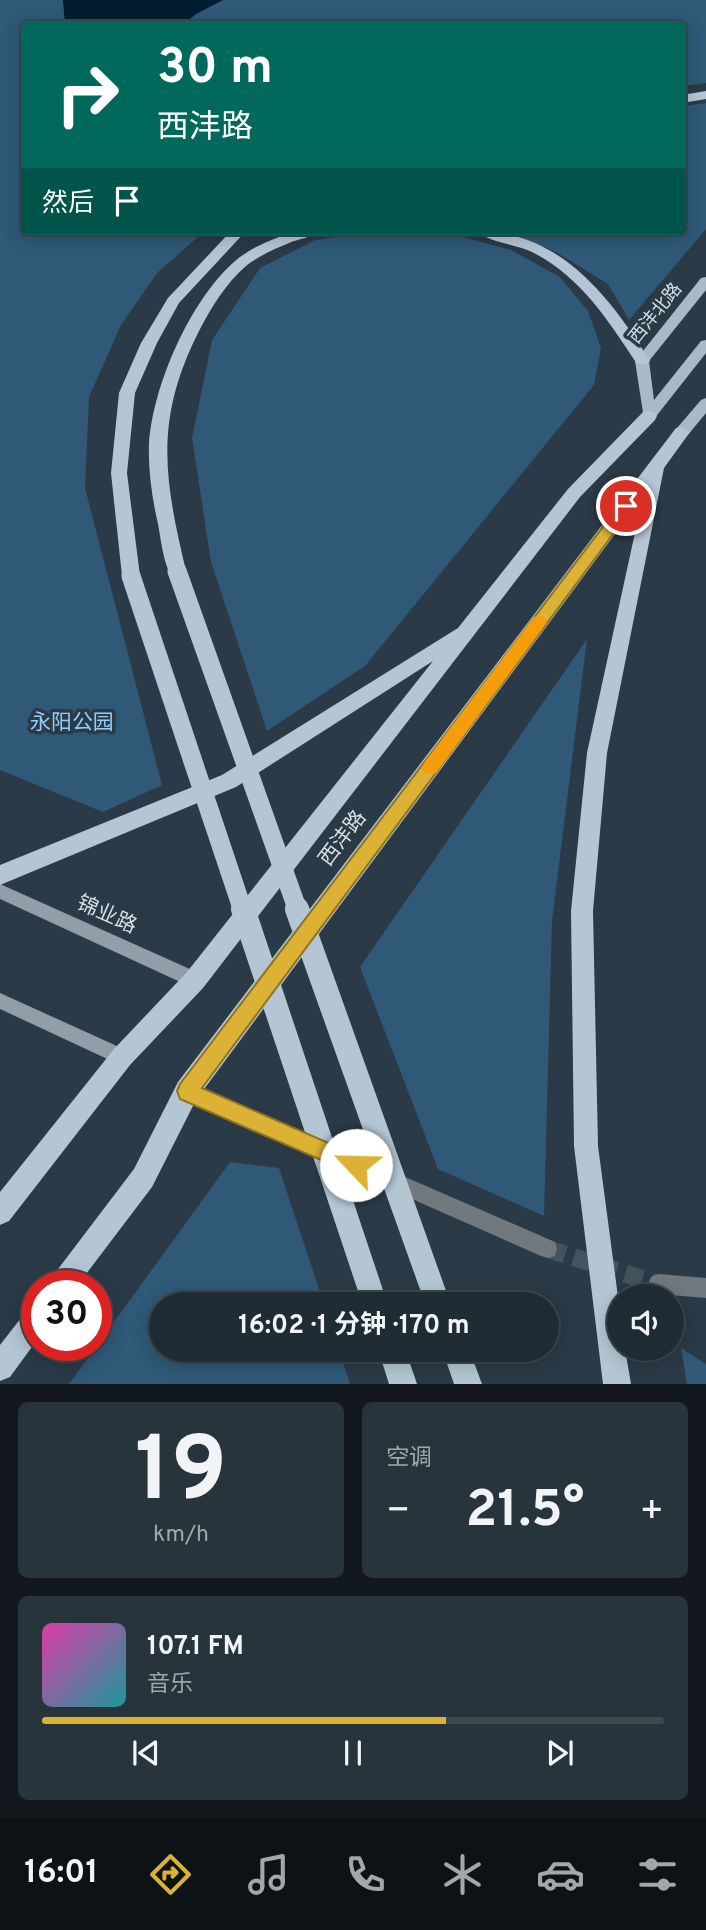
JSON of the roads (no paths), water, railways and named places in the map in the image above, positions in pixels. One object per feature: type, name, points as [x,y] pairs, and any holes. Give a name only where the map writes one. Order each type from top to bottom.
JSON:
[{"type":"highway","points":[[686,98],[706,95]]},
{"type":"highway","points":[[235,235],[205,264],[173,302],[149,343],[127,393],[119,473],[131,576],[371,1292]]},
{"type":"highway","points":[[297,235],[280,240],[239,265],[204,309],[179,359],[159,428],[160,498],[177,571],[434,1292]]},
{"type":"highway","points":[[496,235],[537,249],[579,278],[613,315],[642,360]]},
{"type":"highway","name":"西沣路","points":[[0,1212],[122,1057],[195,979],[574,493],[649,416]]},
{"type":"highway","name":"西沣路","points":[[73,1270],[144,1178],[187,1091],[681,432]]},
{"type":"highway","points":[[617,1384],[586,1146],[582,911],[597,752],[658,463]]},
{"type":"highway","points":[[0,874],[229,781],[470,626]]},
{"type":"highway","points":[[0,1367],[21,1339]]},
{"type":"highway","points":[[395,1362],[403,1384]]},
{"type":"highway","points":[[460,1362],[468,1384]]},
{"type":"main road","name":"西沣北路","points":[[649,416],[642,360],[706,281]]},
{"type":"main road","points":[[649,416],[706,344]]},
{"type":"main road","points":[[681,432],[706,403]]},
{"type":"main road","points":[[681,432],[706,425]]},
{"type":"main road","name":"锦业路","points":[[0,891],[195,979]]},
{"type":"main road","points":[[0,1001],[122,1057]]},
{"type":"street","points":[[187,1091],[548,1249]]},
{"type":"street","points":[[684,1286],[706,1288]]},
{"type":"tunnel","points":[[548,1249],[658,1284]]},
{"type":"park label","name":"永阳公园","points":[[72,722]]}]
